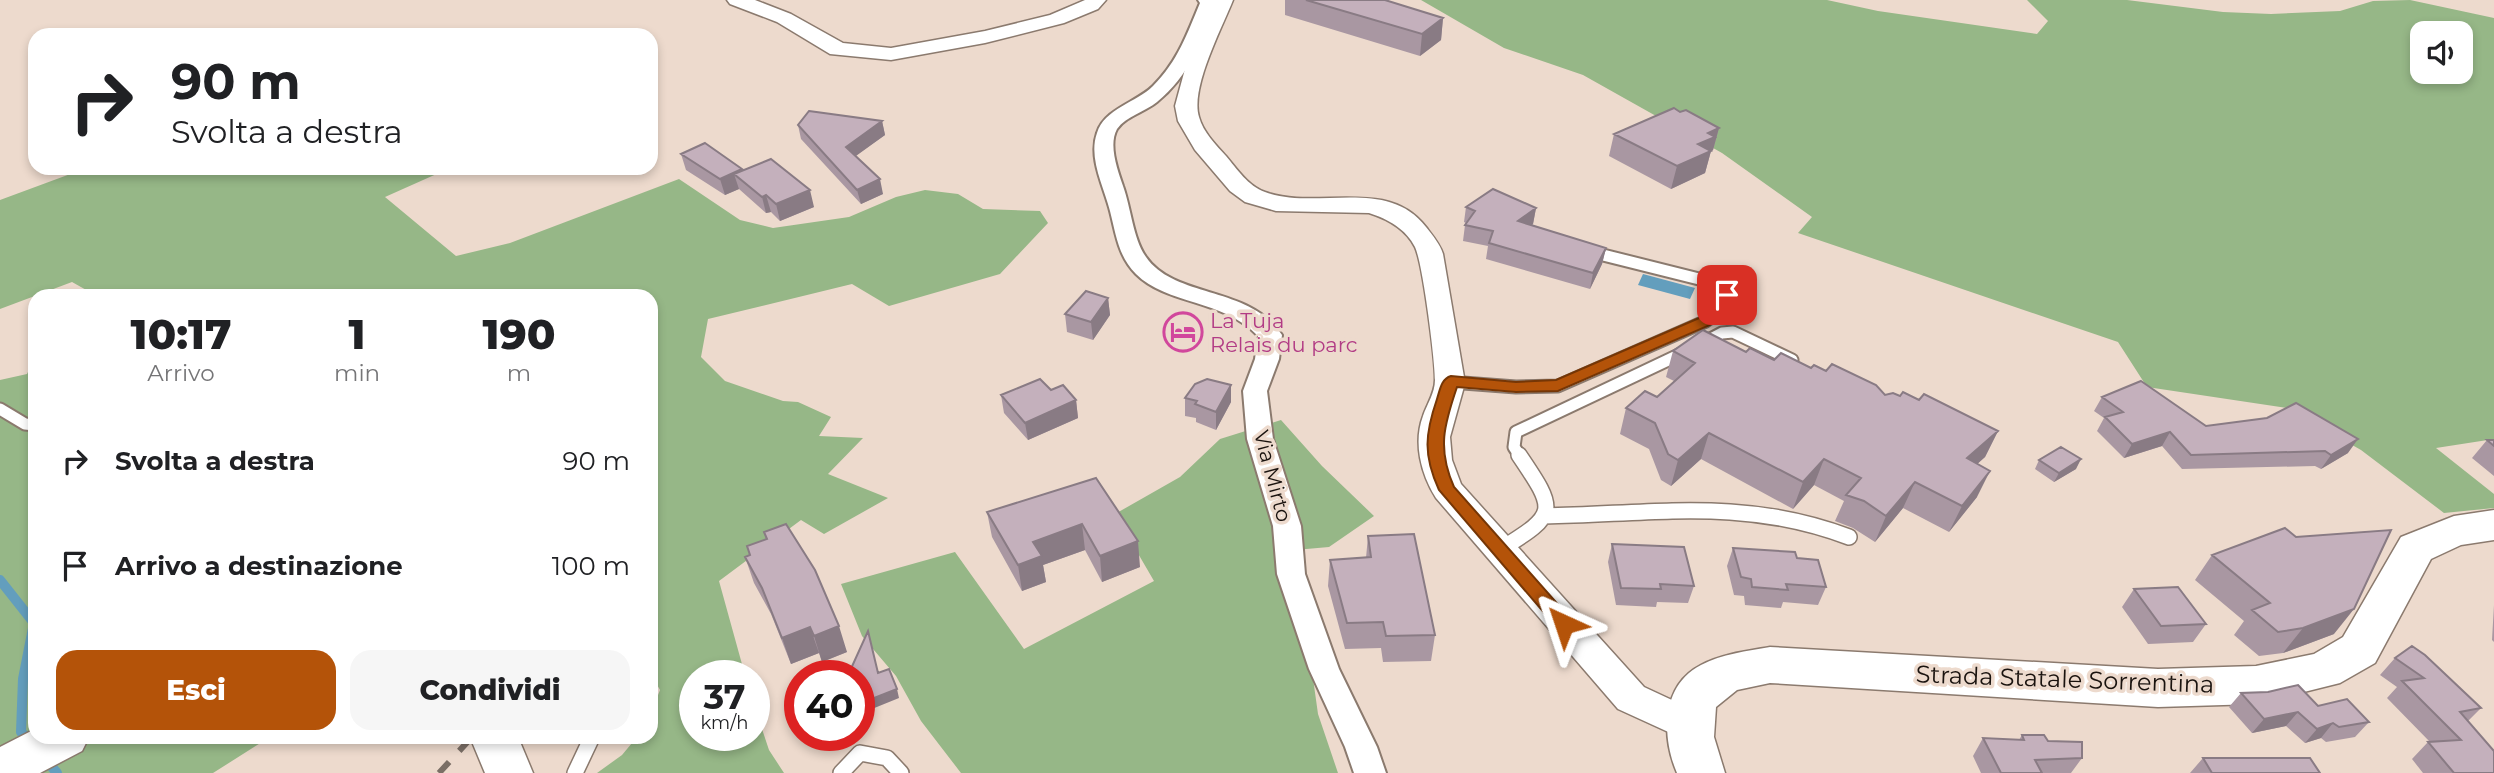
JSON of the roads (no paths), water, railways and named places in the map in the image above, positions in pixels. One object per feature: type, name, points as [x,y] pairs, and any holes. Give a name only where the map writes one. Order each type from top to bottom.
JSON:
[{"type":"main road","name":"Strada Statale Sorrentina","points":[[1688,725],[1696,697],[1712,681],[1736,672],[1770,665],[2158,688],[2256,685],[2324,670],[2359,650],[2416,548],[2454,531],[2494,525]]},
{"type":"main road","points":[[1688,725],[1695,760],[1701,773]]},
{"type":"main road","points":[[0,770],[51,744]]},
{"type":"street","points":[[737,0],[783,18],[838,49],[891,54],[985,37],[1057,19],[1091,5],[1096,0]]},
{"type":"street","name":"Via Mirto","points":[[1206,0],[1208,3],[1190,51],[1179,68],[1148,100],[1116,120],[1106,131],[1104,146],[1108,170],[1135,257],[1150,275],[1241,309],[1262,324],[1270,335],[1267,359],[1255,391],[1260,439],[1287,526],[1291,574],[1324,669],[1361,747],[1370,773]]},
{"type":"street","points":[[1223,0],[1198,64],[1186,106],[1188,117],[1211,154],[1243,190],[1254,197],[1282,204],[1362,203],[1405,218],[1430,248],[1451,382],[1434,429],[1437,468],[1447,490],[1631,698],[1688,725]]},
{"type":"lane","points":[[1451,382],[1516,387],[1558,386],[1704,322],[1723,309],[1728,300],[1724,289],[1715,283],[1577,248]]},
{"type":"lane","points":[[1498,550],[1538,524],[1545,516],[1545,501],[1514,447],[1516,432],[1651,370],[1722,333],[1740,334],[1799,363]]},
{"type":"lane","points":[[0,409],[28,424]]},
{"type":"lane","points":[[1545,516],[1688,509],[1744,512],[1798,519],[1849,537]]},
{"type":"lane","points":[[575,773],[589,744]]},
{"type":"lane","points":[[841,773],[860,753],[887,758],[901,773]]},
{"type":"water","points":[[1643,274],[1695,288],[1690,299],[1638,285]]},
{"type":"waterway","points":[[0,580],[28,615]]},
{"type":"waterway","points":[[28,654],[23,679],[21,732],[28,739]]},
{"type":"waterway","points":[[46,760],[57,773]]},
{"type":"railway","points":[[439,773],[466,744]]},
{"type":"place","name":"La Tuja Relais du parc","points":[[1183,332]]}]
